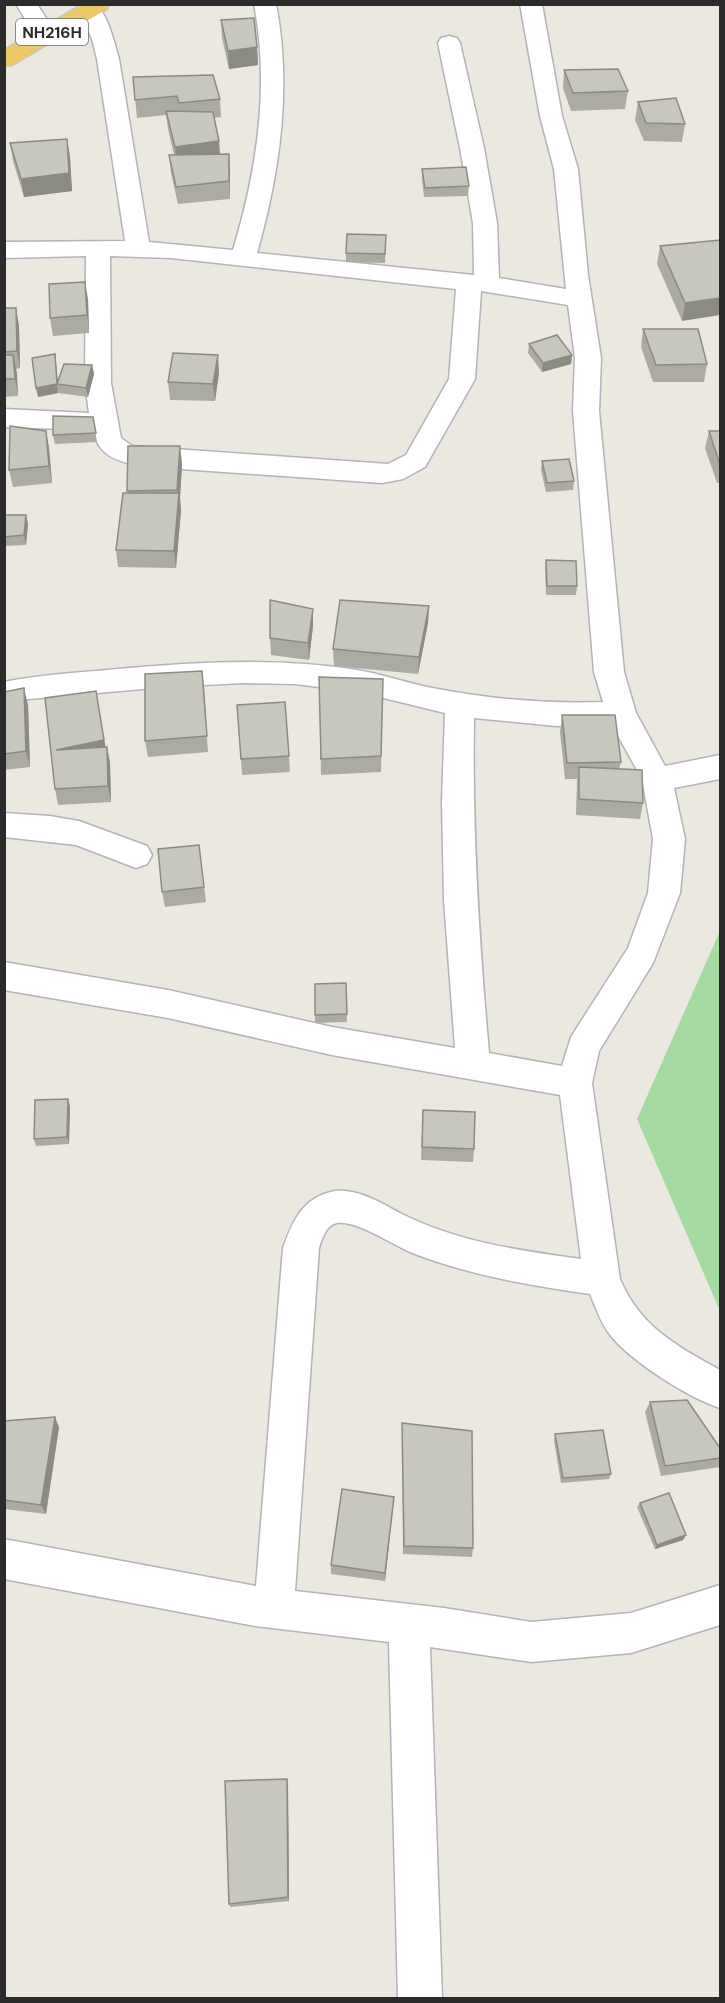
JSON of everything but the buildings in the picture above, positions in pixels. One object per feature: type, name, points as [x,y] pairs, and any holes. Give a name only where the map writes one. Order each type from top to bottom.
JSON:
[{"type":"highway","name":"NH216H","points":[[4,60],[94,7]]},
{"type":"street","points":[[26,4],[46,35]]},
{"type":"street","points":[[243,258],[258,200],[271,97],[272,54],[265,4]]},
{"type":"street","points":[[531,4],[551,116],[566,169],[579,299],[588,357],[586,411],[609,672],[621,713],[657,779],[669,839],[664,893],[642,953],[583,1047],[575,1083],[602,1279],[612,1304],[627,1328],[658,1353],[720,1390]]},
{"type":"street","points":[[94,7],[108,59],[138,249]]},
{"type":"street","points":[[98,248],[98,383],[107,443],[119,453],[138,457],[382,474],[394,472],[416,461],[462,379],[478,283],[485,223],[472,148],[449,43]]},
{"type":"street","points":[[4,250],[98,248],[171,250],[478,283],[579,299]]},
{"type":"street","points":[[4,418],[103,422]]},
{"type":"street","points":[[4,693],[29,688],[166,676],[243,672],[295,673],[358,681],[460,705],[501,711],[556,715],[621,713]]},
{"type":"street","points":[[460,705],[457,802],[460,889],[473,1066]]},
{"type":"street","points":[[657,779],[720,767]]},
{"type":"street","points":[[4,825],[50,828],[79,833],[136,855]]},
{"type":"street","points":[[4,976],[168,1004],[332,1041],[575,1083]]},
{"type":"street","points":[[274,1608],[301,1248],[308,1226],[321,1211],[339,1207],[355,1209],[422,1241],[467,1256],[530,1269],[602,1279]]},
{"type":"street","points":[[4,1559],[274,1608],[409,1624],[531,1642],[631,1633],[720,1605]]},
{"type":"street","points":[[409,1624],[420,1998]]},
{"type":"green space","points":[[720,931],[720,1311],[637,1119]]}]
